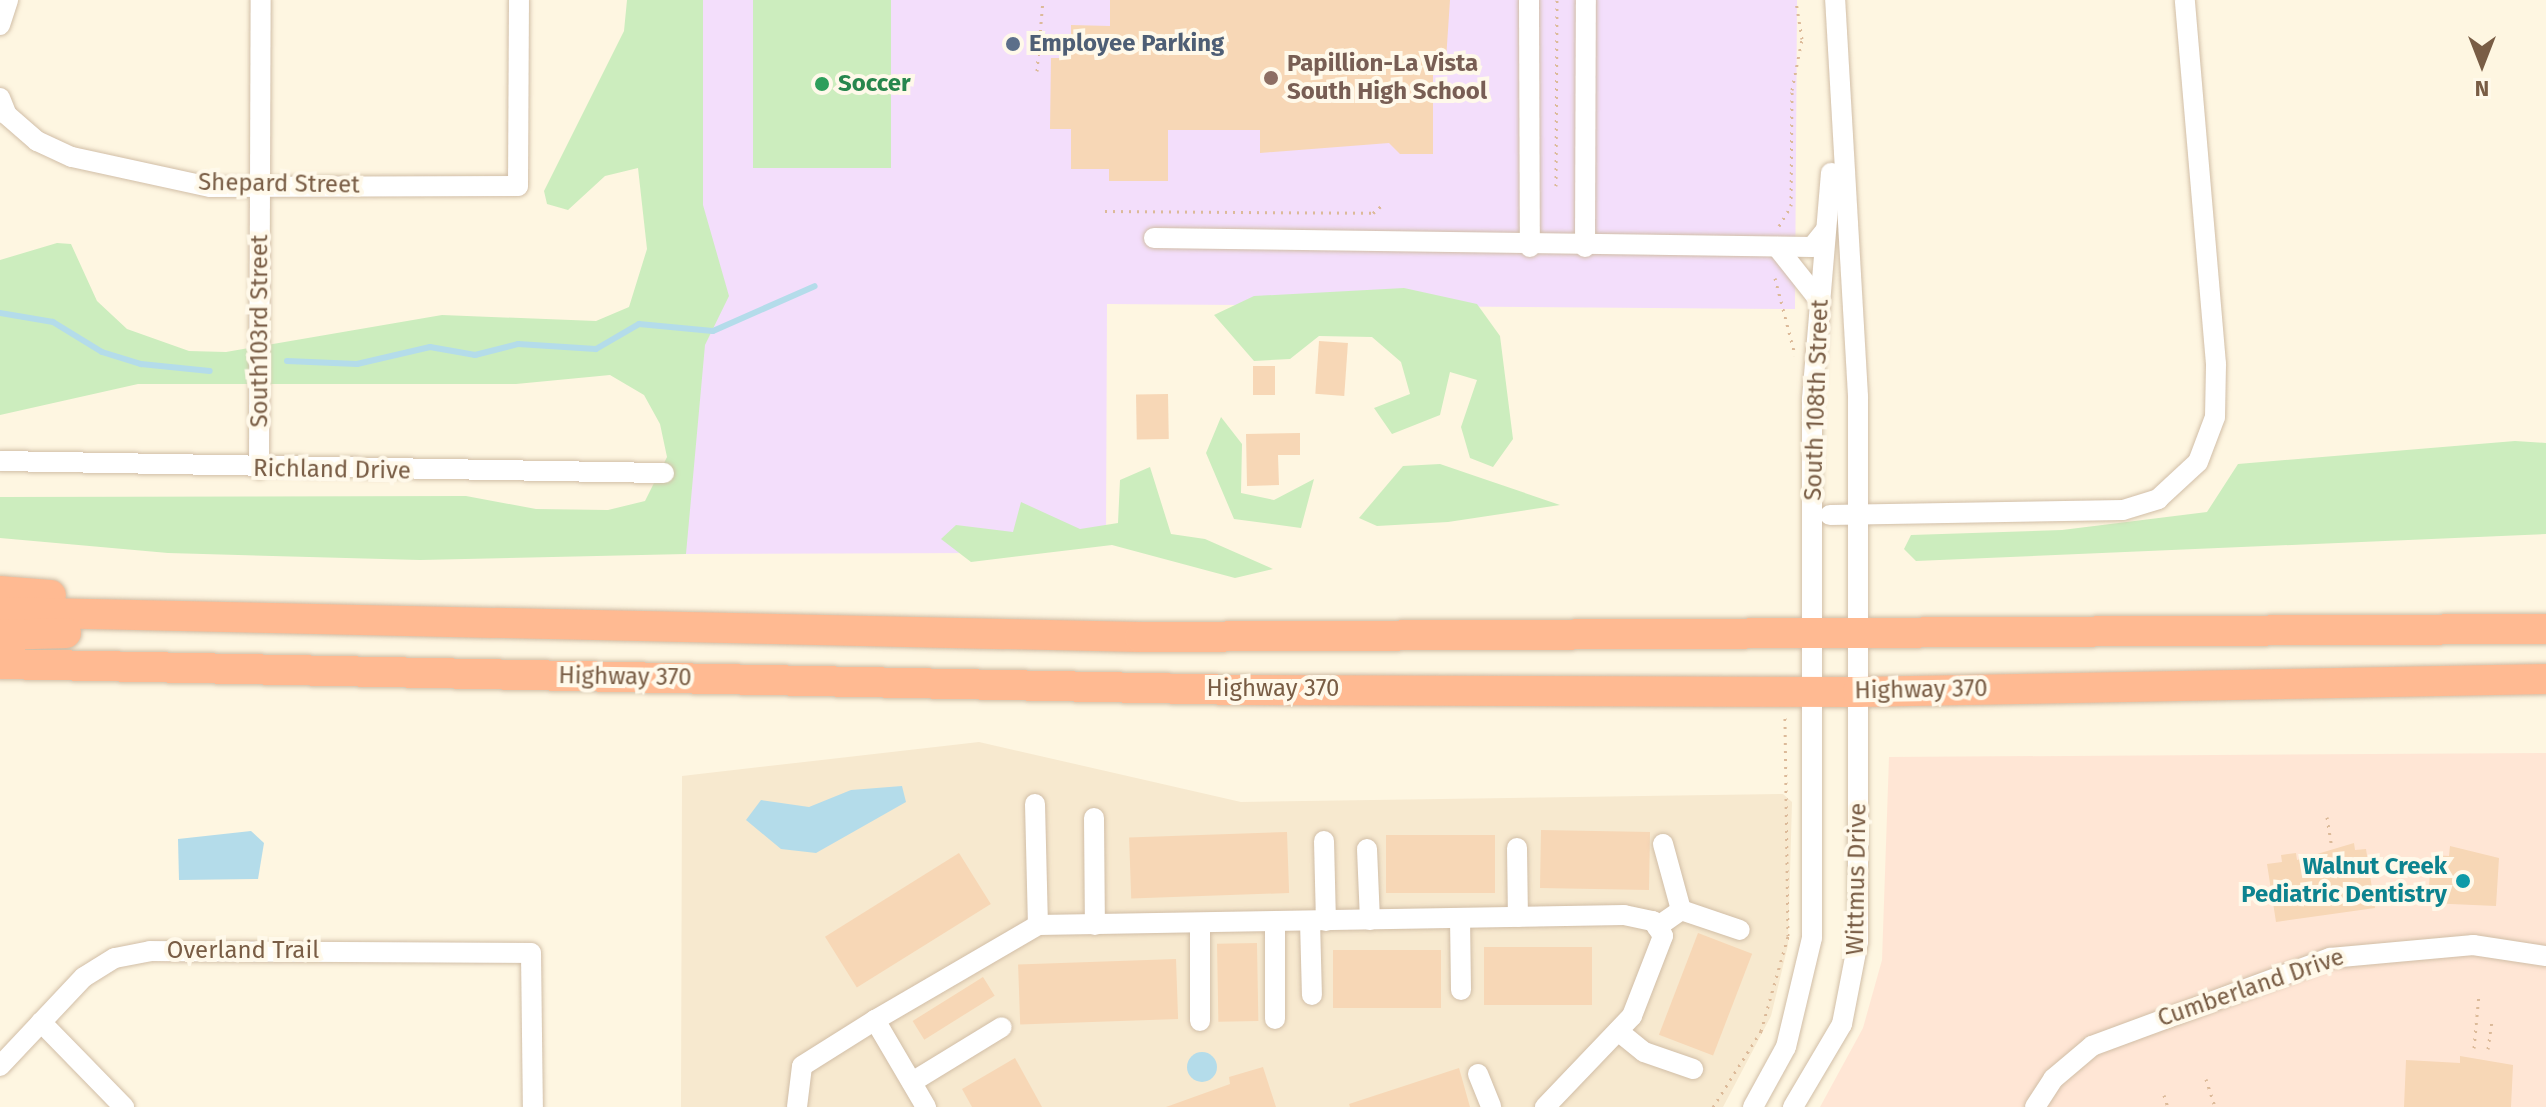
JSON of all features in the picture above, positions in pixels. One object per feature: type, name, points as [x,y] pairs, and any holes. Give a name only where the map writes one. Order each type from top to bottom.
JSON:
[{"type":"highway","points":[[0,591],[98,598],[195,617]]},
{"type":"highway","points":[[0,612],[1140,637],[1858,637],[2546,629]]},
{"type":"highway","points":[[0,635],[195,617]]},
{"type":"highway","name":"Highway 370","points":[[0,664],[1241,690],[1858,692],[2546,679]]},
{"type":"street","points":[[0,25],[8,0]]},
{"type":"street","name":"South103rd Street","points":[[259,469],[261,0]]},
{"type":"street","name":"Shepard Street","points":[[3,106],[37,141],[72,157],[210,187],[518,186],[519,0]]},
{"type":"street","points":[[1529,0],[1530,247]]},
{"type":"street","points":[[1585,247],[1586,0]]},
{"type":"street","name":"South 108th Street","points":[[1835,0],[1836,109],[1858,396],[1858,637]]},
{"type":"street","points":[[1830,515],[2123,510],[2158,499],[2198,462],[2215,417],[2216,364],[2185,0]]},
{"type":"street","name":"South 108th Street","points":[[1813,691],[1812,399],[1836,109]]},
{"type":"street","points":[[1154,238],[1449,239],[1530,247],[1812,247],[1826,230]]},
{"type":"street","points":[[1777,247],[1820,301]]},
{"type":"street","name":"Richland Drive","points":[[0,461],[259,469],[664,473]]},
{"type":"street","name":"Wittmus Drive","points":[[1793,1107],[1842,1024],[1856,977],[1858,637]]},
{"type":"street","name":"Wittmus Drive","points":[[1753,1107],[1786,1047],[1812,938],[1813,691]]},
{"type":"street","points":[[1035,804],[1038,925]]},
{"type":"street","points":[[1094,818],[1095,925]]},
{"type":"street","points":[[1312,995],[1324,841]]},
{"type":"street","points":[[1663,844],[1681,910]]},
{"type":"street","points":[[1517,848],[1518,917]]},
{"type":"street","points":[[1367,849],[1370,920]]},
{"type":"street","points":[[1657,927],[1681,910]]},
{"type":"street","points":[[1681,910],[1740,930]]},
{"type":"street","points":[[797,1107],[802,1066],[1038,925],[1624,915],[1657,927],[1663,936],[1652,976],[1618,1031],[1545,1107]]},
{"type":"street","points":[[1460,918],[1461,990]]},
{"type":"street","points":[[1275,922],[1275,1019]]},
{"type":"street","points":[[1200,923],[1200,1021]]},
{"type":"street","name":"Cumberland Drive","points":[[2035,1107],[2053,1079],[2092,1046],[2330,958],[2473,945],[2546,956]]},
{"type":"street","name":"Overland Trail","points":[[0,1066],[84,977],[115,958],[150,951],[531,953],[533,1107]]},
{"type":"street","points":[[875,1020],[926,1107]]},
{"type":"street","points":[[41,1022],[124,1107]]},
{"type":"street","points":[[912,1082],[1002,1027]]},
{"type":"street","points":[[1618,1031],[1644,1052],[1693,1069]]},
{"type":"street","points":[[1478,1074],[1491,1107]]},
{"type":"path","points":[[1037,71],[1043,0]]},
{"type":"path","points":[[1556,186],[1557,0]]},
{"type":"path","points":[[1777,247],[1778,227],[1791,206],[1792,90],[1802,39],[1796,0]]},
{"type":"path","points":[[1105,211],[1373,213],[1381,206]]},
{"type":"path","points":[[2327,817],[2332,847]]},
{"type":"path","points":[[2474,1048],[2479,994]]},
{"type":"path","points":[[2488,1049],[2492,1021]]},
{"type":"path","points":[[2206,1079],[2215,1107]]},
{"type":"path","points":[[2164,1095],[2168,1107]]},
{"type":"shaded area","points":[[687,0],[1797,0],[1795,309],[1107,304],[1106,543],[978,553],[686,554]]},
{"type":"shaded area","points":[[979,742],[1241,802],[1783,794],[1792,802],[1788,945],[1771,1016],[1723,1107],[681,1107],[682,776]]},
{"type":"shaded area","points":[[2546,753],[2546,1107],[1820,1107],[1863,1028],[1882,960],[1889,757]]},
{"type":"green space","points":[[627,0],[703,0],[703,205],[729,296],[705,345],[686,554],[420,560],[168,553],[0,538],[0,497],[466,496],[536,509],[608,510],[645,501],[667,457],[660,424],[644,395],[610,375],[516,384],[138,384],[0,415],[0,260],[57,243],[71,244],[97,301],[127,329],[189,351],[226,352],[442,315],[596,321],[629,307],[647,249],[638,168],[605,176],[568,210],[547,204],[544,191],[624,31]]},
{"type":"green space","name":"Soccer","points":[[753,0],[891,0],[891,168],[753,168]]},
{"type":"green space","points":[[1404,288],[1477,304],[1500,336],[1513,439],[1493,467],[1470,458],[1461,427],[1477,380],[1450,372],[1440,415],[1392,434],[1374,408],[1410,394],[1401,362],[1372,337],[1319,336],[1290,359],[1254,361],[1214,315],[1254,296]]},
{"type":"green space","points":[[1221,417],[1242,444],[1241,493],[1274,500],[1314,479],[1301,528],[1234,519],[1206,453]]},
{"type":"green space","points":[[2515,441],[2546,443],[2546,534],[1916,561],[1904,549],[1911,535],[2062,530],[2207,512],[2238,464]]},
{"type":"green space","points":[[1440,464],[1560,505],[1448,522],[1377,526],[1359,518],[1403,466]]},
{"type":"green space","points":[[1150,467],[1171,534],[1205,539],[1273,569],[1235,578],[1112,545],[971,562],[941,539],[956,525],[1013,532],[1021,502],[1080,529],[1118,523],[1120,480]]},
{"type":"water","points":[[902,786],[906,802],[816,853],[781,849],[746,820],[761,800],[809,807],[851,790]]},
{"type":"water","points":[[251,831],[264,843],[258,879],[179,880],[178,839]]},
{"type":"water","points":[[1202,1052],[1213,1056],[1217,1067],[1213,1078],[1202,1082],[1191,1078],[1187,1067],[1191,1056]]},
{"type":"building","name":"Papillion-La Vista South High School","points":[[1110,0],[1450,0],[1446,60],[1433,60],[1433,154],[1400,154],[1389,143],[1260,153],[1260,130],[1168,130],[1168,181],[1109,181],[1109,169],[1071,169],[1071,129],[1050,129],[1051,58],[1071,58],[1071,25],[1110,26]]},
{"type":"building","points":[[1319,341],[1348,343],[1344,396],[1315,394]]},
{"type":"building","points":[[1253,366],[1275,366],[1275,395],[1253,395]]},
{"type":"building","points":[[1168,394],[1169,439],[1137,440],[1136,395]]},
{"type":"building","points":[[1300,433],[1300,455],[1278,455],[1279,485],[1247,486],[1246,434]]},
{"type":"building","points":[[1541,830],[1650,832],[1649,890],[1540,888]]},
{"type":"building","points":[[1287,832],[1289,893],[1131,898],[1129,838]]},
{"type":"building","points":[[1386,835],[1495,835],[1495,893],[1386,893]]},
{"type":"building","points":[[2354,843],[2355,850],[2366,849],[2375,908],[2276,922],[2267,864],[2282,862],[2281,855],[2296,853],[2297,860]]},
{"type":"building","name":"Walnut Creek Pediatric Dentistry","points":[[2450,846],[2499,858],[2496,906],[2428,903],[2431,855],[2449,856]]},
{"type":"building","points":[[959,853],[991,904],[857,988],[825,937]]},
{"type":"building","points":[[1698,933],[1752,954],[1713,1056],[1659,1035]]},
{"type":"building","points":[[1257,943],[1258,1021],[1218,1022],[1217,944]]},
{"type":"building","points":[[1484,947],[1592,947],[1592,1005],[1484,1005]]},
{"type":"building","points":[[1333,950],[1441,950],[1441,1008],[1333,1008]]},
{"type":"building","points":[[1176,959],[1178,1019],[1020,1024],[1018,965]]},
{"type":"building","points":[[983,977],[995,996],[924,1040],[913,1021]]},
{"type":"building","points":[[2460,1056],[2513,1065],[2511,1107],[2404,1107],[2406,1060],[2460,1063]]},
{"type":"building","points":[[1015,1058],[1042,1107],[972,1107],[962,1089]]},
{"type":"building","points":[[1263,1067],[1276,1107],[1166,1107],[1230,1084],[1229,1077]]},
{"type":"building","points":[[1459,1068],[1470,1107],[1350,1107],[1349,1104]]},
{"type":"waterway","points":[[287,361],[357,364],[430,347],[475,355],[518,344],[596,349],[639,324],[713,331],[815,286]]},
{"type":"waterway","points":[[0,313],[53,322],[102,352],[141,364],[210,371]]},
{"type":"place","name":"Employee Parking","points":[[1013,44]]},
{"type":"place","name":"Papillion-La Vista South High School","points":[[1271,78]]},
{"type":"place","name":"Soccer","points":[[822,84]]},
{"type":"place","name":"Walnut Creek Pediatric Dentistry","points":[[2463,881]]}]
